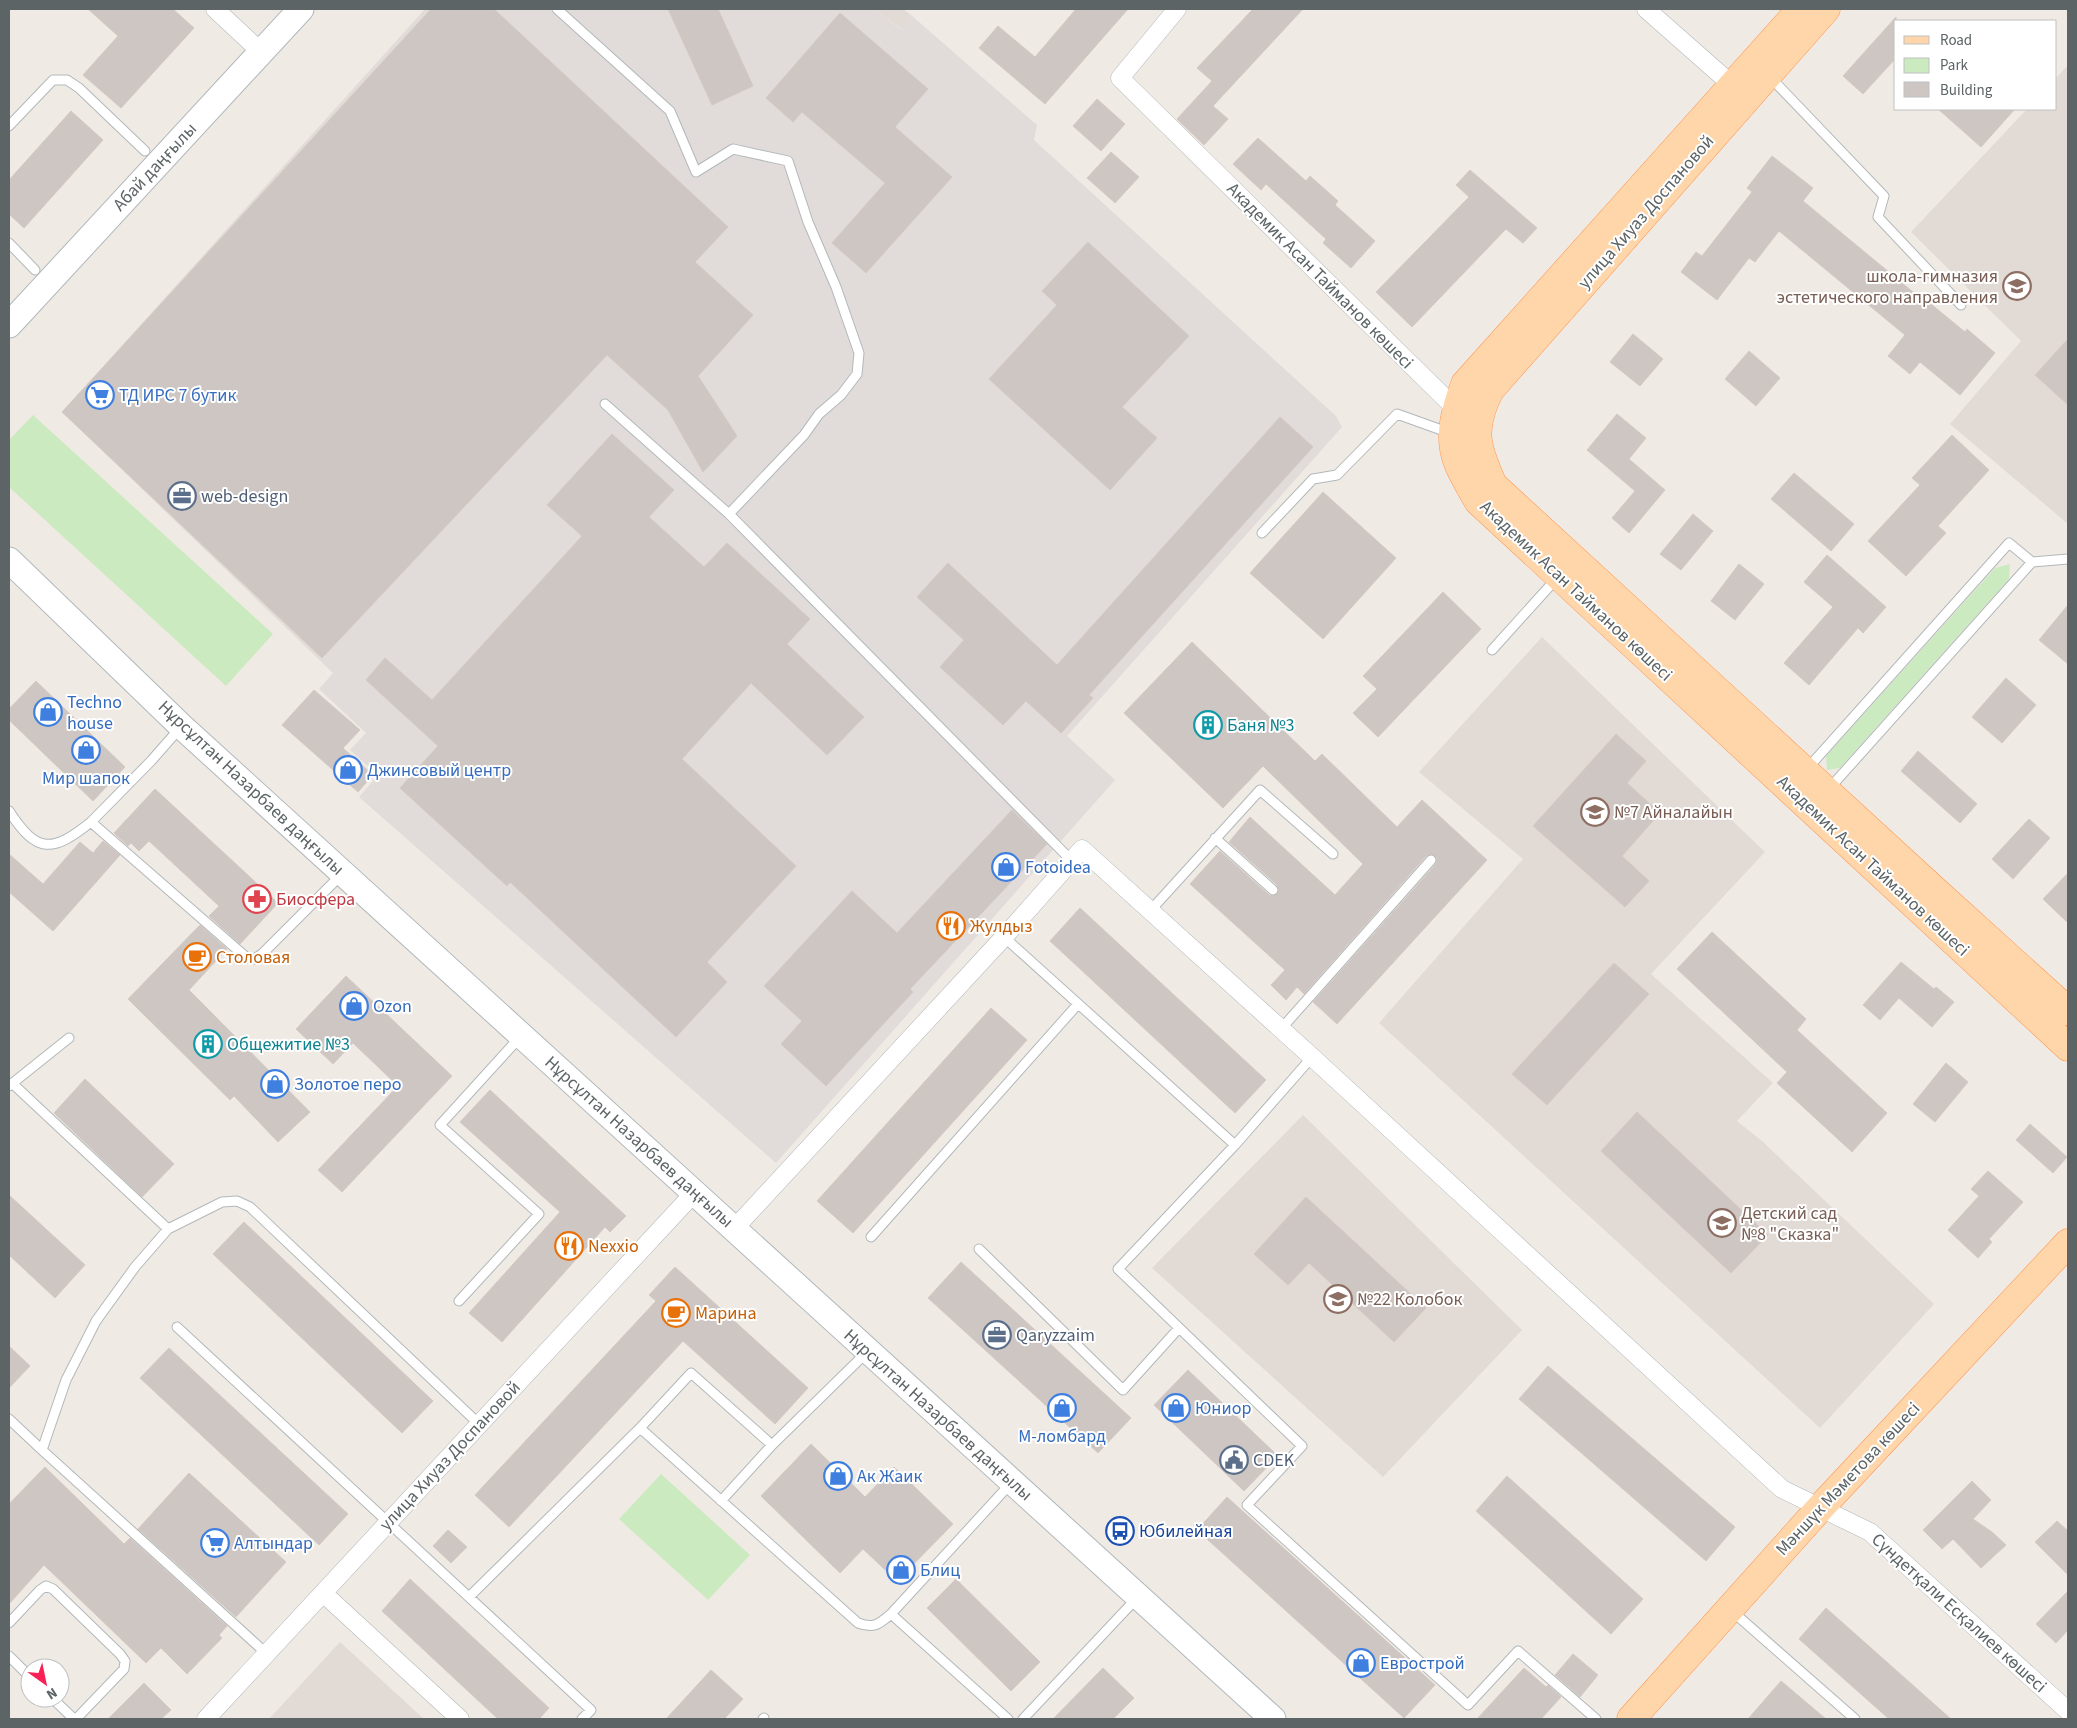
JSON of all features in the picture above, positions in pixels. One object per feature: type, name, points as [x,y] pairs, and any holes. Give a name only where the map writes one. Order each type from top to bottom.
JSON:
[{"type":"main road","name":"Абай даңғылы","points":[[9,325],[301,9]]},
{"type":"main road","name":"улица Хиуаз Доспановой","points":[[1462,421],[1465,384],[1484,361],[1762,67],[1795,17],[1826,9]]},
{"type":"main road","name":"Академик Асан Тайманов көшесі","points":[[1462,421],[1457,461],[1478,500],[2068,1047]]},
{"type":"main road","name":"Академик Асан Тайманов көшесі","points":[[1462,421],[1493,485],[2068,1011]]},
{"type":"main road","name":"Нұрсұлтан Назарбаев даңғылы","points":[[9,560],[181,726],[1273,1719]]},
{"type":"main road","name":"Мәншүк Мәметова көшесі","points":[[1631,1719],[1820,1508],[2068,1243]]},
{"type":"street","points":[[215,9],[261,52]]},
{"type":"street","name":"Академик Асан Тайманов көшесі","points":[[1177,9],[1120,78],[1462,421]]},
{"type":"street","points":[[1646,9],[1740,91]]},
{"type":"street","name":"Сүндетқали Есқалиев көшесі","points":[[1072,861],[1082,849],[1312,1057],[1782,1489],[1870,1532],[2068,1710]]},
{"type":"street","points":[[734,1229],[1072,861]]},
{"type":"street","name":"улица Хиуаз Доспановой","points":[[206,1719],[694,1192]]},
{"type":"street","points":[[323,1593],[460,1719]]},
{"type":"lane","points":[[556,9],[670,111],[696,172],[733,149],[788,161],[808,222],[836,287],[859,353],[857,374],[841,395],[819,414],[804,435],[729,514]]},
{"type":"lane","points":[[1762,67],[1884,196],[1878,217],[1961,306]]},
{"type":"lane","points":[[9,126],[53,80],[67,80],[79,88],[145,151]]},
{"type":"lane","points":[[9,243],[35,270]]},
{"type":"lane","points":[[606,404],[729,514],[1072,861]]},
{"type":"lane","points":[[1262,533],[1313,480],[1337,475],[1397,414],[1462,421]]},
{"type":"lane","points":[[1805,771],[2009,543],[2032,562]]},
{"type":"lane","points":[[1826,791],[2032,562],[2068,559]]},
{"type":"lane","points":[[1492,650],[1558,576]]},
{"type":"lane","points":[[9,811],[19,826],[41,844],[56,846],[73,837],[91,822],[151,762],[181,726]]},
{"type":"lane","points":[[1150,911],[1214,838],[1260,790],[1333,854]]},
{"type":"lane","points":[[91,822],[248,958],[254,959],[262,954],[343,873]]},
{"type":"lane","points":[[1214,838],[1273,890]]},
{"type":"lane","points":[[1281,1029],[1431,860]]},
{"type":"lane","points":[[1004,937],[1235,1145]]},
{"type":"lane","points":[[870,1237],[1078,1004]]},
{"type":"lane","points":[[459,1301],[539,1214],[440,1125],[522,1035]]},
{"type":"lane","points":[[69,1038],[11,1085],[168,1229]]},
{"type":"lane","points":[[1312,1057],[1235,1145],[1118,1269],[1302,1446],[1247,1504],[1468,1705],[1518,1651],[1596,1719]]},
{"type":"lane","points":[[42,1450],[66,1380],[96,1320],[134,1267],[168,1229],[222,1202],[236,1201],[250,1207],[479,1424]]},
{"type":"lane","points":[[979,1249],[1123,1390],[1179,1328]]},
{"type":"lane","points":[[177,1327],[591,1710],[582,1719]]},
{"type":"lane","points":[[721,1501],[772,1445],[868,1351]]},
{"type":"lane","points":[[469,1597],[640,1428],[691,1373],[772,1445]]},
{"type":"lane","points":[[9,1419],[267,1654]]},
{"type":"lane","points":[[640,1428],[858,1623],[868,1627],[877,1625],[891,1614],[1012,1482]]},
{"type":"lane","points":[[9,1622],[46,1586],[53,1589],[125,1661],[124,1669],[75,1719],[63,1708]]},
{"type":"lane","points":[[1023,1719],[1138,1597]]},
{"type":"lane","points":[[1730,1609],[1849,1717]]},
{"type":"lane","points":[[891,1614],[1008,1719]]},
{"type":"lane","points":[[9,1656],[20,1667]]},
{"type":"shaded area","points":[[425,9],[874,9],[901,29],[911,15],[1037,125],[1034,140],[1336,416],[1342,427],[1067,736],[1115,780],[776,1163],[359,797],[378,775],[350,750],[366,733],[319,689],[333,673],[62,412]]},
{"type":"shaded area","points":[[874,9],[903,9],[911,15],[902,29]]},
{"type":"shaded area","name":"школа-гимназия эстетического направления","points":[[2068,65],[2068,524],[1950,424],[2021,341],[1911,232],[2026,110],[2057,110],[2057,77]]},
{"type":"shaded area","name":"Детский сад №8 \"Сказка\"","points":[[1542,637],[1765,852],[1651,974],[1773,1083],[1737,1121],[1762,1141],[1934,1304],[1820,1428],[1379,1023],[1523,859],[1419,772]]},
{"type":"shaded area","name":"№22 Колобок","points":[[1303,1115],[1522,1330],[1383,1477],[1152,1268]]},
{"type":"shaded area","points":[[340,1642],[424,1719],[269,1719]]},
{"type":"green space","points":[[33,415],[273,634],[226,686],[9,487],[9,440]]},
{"type":"green space","points":[[2010,564],[2009,579],[1840,768],[1827,770],[1826,756],[1995,568]]},
{"type":"green space","points":[[661,1474],[750,1555],[708,1600],[619,1519]]},
{"type":"building","points":[[88,9],[173,9],[194,28],[121,108],[83,75],[118,36]]},
{"type":"building","points":[[431,9],[494,9],[728,227],[695,262],[753,315],[698,376],[737,436],[703,472],[668,410],[607,355],[322,658],[62,412]]},
{"type":"building","points":[[668,9],[718,9],[753,86],[712,105]]},
{"type":"building","points":[[1076,9],[1128,9],[1045,104],[979,48],[998,26],[1035,57]]},
{"type":"building","points":[[1253,9],[1303,9],[1213,106],[1228,119],[1204,145],[1177,119],[1212,81],[1197,68]]},
{"type":"building","points":[[840,13],[928,89],[895,127],[952,177],[866,273],[832,243],[885,183],[802,112],[793,122],[766,98]]},
{"type":"building","points":[[1896,17],[1896,20],[1894,20],[1894,60],[1863,94],[1843,76]]},
{"type":"building","points":[[1097,99],[1125,124],[1101,151],[1073,126]]},
{"type":"building","points":[[1939,110],[2014,110],[1981,147]]},
{"type":"building","points":[[71,111],[103,140],[24,228],[9,214],[9,180]]},
{"type":"building","points":[[1258,138],[1306,181],[1310,176],[1338,201],[1335,205],[1375,241],[1351,268],[1323,243],[1326,239],[1266,184],[1261,190],[1233,164]]},
{"type":"building","points":[[1111,152],[1139,177],[1115,203],[1087,178]]},
{"type":"building","points":[[1772,156],[1813,188],[1803,201],[1930,306],[1931,304],[1965,332],[1967,329],[1995,353],[1960,395],[1920,362],[1910,374],[1888,356],[1905,335],[1779,231],[1755,262],[1749,258],[1717,300],[1681,272],[1696,252],[1702,256],[1752,192],[1747,188]]},
{"type":"building","points":[[1470,170],[1537,228],[1523,243],[1506,229],[1412,327],[1376,292],[1469,197],[1456,185]]},
{"type":"building","points":[[1088,242],[1189,336],[1122,407],[1157,438],[1110,490],[989,379],[1057,305],[1042,291]]},
{"type":"building","points":[[1633,334],[1663,359],[1640,386],[1610,362]]},
{"type":"building","points":[[2068,339],[2068,405],[2035,375]]},
{"type":"building","points":[[1749,351],[1780,378],[1756,406],[1725,379]]},
{"type":"building","points":[[1617,414],[1646,438],[1629,459],[1665,490],[1629,533],[1612,518],[1635,491],[1587,450]]},
{"type":"building","points":[[1280,417],[1313,447],[1089,695],[1093,698],[1061,733],[1026,701],[1003,725],[940,667],[964,640],[917,597],[948,563],[1057,665]]},
{"type":"building","points":[[612,434],[674,490],[649,517],[704,567],[727,543],[810,619],[787,644],[864,717],[827,755],[751,683],[682,759],[796,866],[707,962],[727,982],[676,1037],[510,882],[507,886],[400,788],[438,746],[366,680],[385,658],[432,700],[582,536],[547,505]]},
{"type":"building","points":[[1952,435],[1989,470],[1938,526],[1946,533],[1906,576],[1868,541],[1920,485],[1912,478]]},
{"type":"building","points":[[1794,473],[1854,524],[1831,551],[1771,499]]},
{"type":"building","points":[[1323,492],[1396,558],[1323,639],[1250,573]]},
{"type":"building","points":[[1693,514],[1713,531],[1681,570],[1660,554]]},
{"type":"building","points":[[1827,555],[1886,607],[1863,633],[1858,628],[1809,685],[1784,663],[1833,607],[1804,582]]},
{"type":"building","points":[[1739,564],[1764,584],[1735,620],[1711,601]]},
{"type":"building","points":[[1443,592],[1481,629],[1378,737],[1353,713],[1377,689],[1363,676]]},
{"type":"building","points":[[2068,605],[2068,664],[2039,640]]},
{"type":"building","points":[[1192,642],[1315,761],[1322,754],[1397,827],[1422,800],[1487,860],[1337,1024],[1313,1002],[1436,864],[1437,858],[1432,854],[1426,856],[1304,994],[1297,987],[1286,1000],[1271,985],[1285,970],[1190,884],[1220,851],[1269,895],[1277,894],[1279,891],[1277,885],[1229,842],[1250,817],[1335,895],[1363,864],[1263,766],[1223,808],[1124,713]]},
{"type":"building","points":[[2006,678],[2036,705],[2002,743],[1972,717]]},
{"type":"building","points":[[36,681],[125,767],[93,801],[9,720],[9,709]]},
{"type":"building","points":[[314,690],[360,730],[343,748],[373,775],[358,792],[282,725]]},
{"type":"building","points":[[1616,734],[1646,761],[1627,783],[1660,813],[1622,856],[1649,881],[1625,907],[1533,826]]},
{"type":"building","points":[[1918,751],[1977,804],[1960,823],[1901,771]]},
{"type":"building","points":[[155,789],[278,903],[240,944],[209,916],[219,906],[149,841],[139,851],[131,843],[128,846],[114,833]]},
{"type":"building","points":[[1012,810],[1047,844],[910,989],[913,992],[826,1086],[781,1044],[802,1021],[764,986],[852,891],[897,933]]},
{"type":"building","points":[[2029,819],[2050,838],[2013,879],[1992,859]]},
{"type":"building","points":[[103,841],[120,855],[53,931],[9,892],[9,854],[43,884],[80,842],[93,853]]},
{"type":"building","points":[[2068,873],[2068,923],[2043,899]]},
{"type":"building","points":[[1080,908],[1266,1080],[1235,1113],[1050,941]]},
{"type":"building","points":[[200,925],[227,949],[189,990],[310,1112],[278,1142],[234,1096],[230,1100],[128,999]]},
{"type":"building","points":[[1712,932],[1806,1019],[1797,1030],[1887,1113],[1852,1152],[1777,1083],[1787,1072],[1677,969]]},
{"type":"building","points":[[1901,962],[1934,989],[1936,987],[1954,1002],[1932,1027],[1899,998],[1880,1020],[1863,1005]]},
{"type":"building","points":[[1614,963],[1649,994],[1547,1105],[1512,1074]]},
{"type":"building","points":[[346,976],[452,1076],[342,1192],[318,1170],[398,1086],[353,1043],[333,1064],[296,1029]]},
{"type":"building","points":[[991,1008],[1027,1040],[853,1233],[817,1201]]},
{"type":"building","points":[[1946,1063],[1968,1082],[1935,1122],[1913,1104]]},
{"type":"building","points":[[85,1079],[174,1164],[142,1197],[54,1113]]},
{"type":"building","points":[[490,1090],[626,1216],[610,1232],[605,1227],[502,1342],[469,1313],[560,1212],[460,1122]]},
{"type":"building","points":[[1637,1112],[1768,1235],[1731,1273],[1601,1151]]},
{"type":"building","points":[[2030,1124],[2067,1157],[2053,1173],[2016,1140]]},
{"type":"building","points":[[1988,1171],[2023,1202],[1989,1239],[1992,1242],[1978,1258],[1948,1230],[1979,1196],[1971,1189]]},
{"type":"building","points":[[9,1195],[85,1265],[55,1298],[9,1255]]},
{"type":"building","points":[[1306,1197],[1426,1308],[1394,1342],[1309,1263],[1288,1285],[1254,1254]]},
{"type":"building","points":[[244,1222],[433,1401],[402,1433],[213,1254]]},
{"type":"building","points":[[961,1262],[1131,1418],[1098,1453],[928,1298]]},
{"type":"building","points":[[675,1267],[808,1388],[775,1424],[683,1341],[509,1527],[475,1495],[656,1301],[649,1295]]},
{"type":"building","points":[[9,1346],[30,1366],[9,1388]]},
{"type":"building","points":[[169,1348],[348,1514],[319,1545],[140,1378]]},
{"type":"building","points":[[1548,1366],[1735,1527],[1706,1561],[1519,1399]]},
{"type":"building","points":[[1188,1370],[1278,1456],[1244,1491],[1154,1405]]},
{"type":"building","points":[[811,1444],[865,1497],[894,1467],[953,1524],[897,1581],[863,1549],[840,1573],[761,1496]]},
{"type":"building","points":[[45,1467],[124,1544],[130,1538],[227,1626],[219,1635],[222,1638],[187,1674],[161,1648],[146,1663],[44,1565],[9,1604],[9,1504]]},
{"type":"building","name":"Алтындар","points":[[189,1473],[286,1562],[236,1617],[138,1529]]},
{"type":"building","points":[[1507,1476],[1643,1599],[1611,1634],[1476,1511]]},
{"type":"building","points":[[1972,1481],[1991,1500],[1973,1519],[1992,1532],[2006,1545],[1981,1568],[1953,1539],[1942,1549],[1923,1530]]},
{"type":"building","points":[[1227,1497],[1435,1685],[1404,1718],[1197,1530]]},
{"type":"building","points":[[2057,1521],[2068,1531],[2068,1575],[2035,1542]]},
{"type":"building","points":[[448,1530],[467,1547],[451,1563],[433,1546]]},
{"type":"building","points":[[410,1579],[549,1708],[539,1719],[498,1719],[382,1611]]},
{"type":"building","points":[[956,1579],[1040,1662],[1011,1691],[927,1608]]},
{"type":"building","points":[[2068,1591],[2068,1630],[2056,1643],[2036,1624]]},
{"type":"building","points":[[1826,1608],[1951,1719],[1889,1719],[1799,1639]]},
{"type":"building","points":[[1573,1654],[1598,1675],[1580,1697],[1555,1675]]},
{"type":"building","points":[[1103,1668],[1134,1698],[1113,1719],[1053,1719]]},
{"type":"building","points":[[1524,1668],[1561,1697],[1541,1719],[1477,1719]]},
{"type":"building","points":[[711,1670],[743,1699],[724,1719],[666,1719]]},
{"type":"building","points":[[1781,1681],[1826,1719],[1748,1719]]},
{"type":"building","points":[[144,1683],[171,1710],[161,1719],[108,1719]]},
{"type":"place","name":"школа-гимназия эстетического направления","points":[[2017,286]]},
{"type":"place","name":"ТД ИРС 7 бутик","points":[[100,395]]},
{"type":"place","name":"web-design","points":[[182,496]]},
{"type":"place","name":"Techno house","points":[[48,712]]},
{"type":"place","name":"Баня №3","points":[[1208,725]]},
{"type":"place","name":"Мир шапок","points":[[86,750]]},
{"type":"place","name":"Джинсовый центр","points":[[348,770]]},
{"type":"place","name":"№7 Айналайын","points":[[1595,812]]},
{"type":"place","name":"Fotoidea","points":[[1006,867]]},
{"type":"place","name":"Биосфера","points":[[257,899]]},
{"type":"place","name":"Жулдыз","points":[[951,926]]},
{"type":"place","name":"Столовая","points":[[197,957]]},
{"type":"place","name":"Ozon","points":[[354,1006]]},
{"type":"place","name":"Общежитие №3","points":[[208,1044]]},
{"type":"place","name":"Золотое перо","points":[[275,1084]]},
{"type":"place","name":"Детский сад №8 \"Сказка\"","points":[[1722,1223]]},
{"type":"place","name":"Nexxio","points":[[569,1246]]},
{"type":"place","name":"№22 Колобок","points":[[1338,1299]]},
{"type":"place","name":"Марина","points":[[676,1313]]},
{"type":"place","name":"Qaryzzaim","points":[[997,1335]]},
{"type":"place","name":"М-ломбард","points":[[1062,1408]]},
{"type":"place","name":"Юниор","points":[[1176,1408]]},
{"type":"place","name":"CDEK","points":[[1234,1460]]},
{"type":"place","name":"Ак Жаик","points":[[838,1476]]},
{"type":"place","name":"Юбилейная","points":[[1120,1531]]},
{"type":"place","name":"Алтындар","points":[[215,1543]]},
{"type":"place","name":"Блиц","points":[[901,1570]]},
{"type":"place","name":"Еврострой","points":[[1361,1663]]}]
